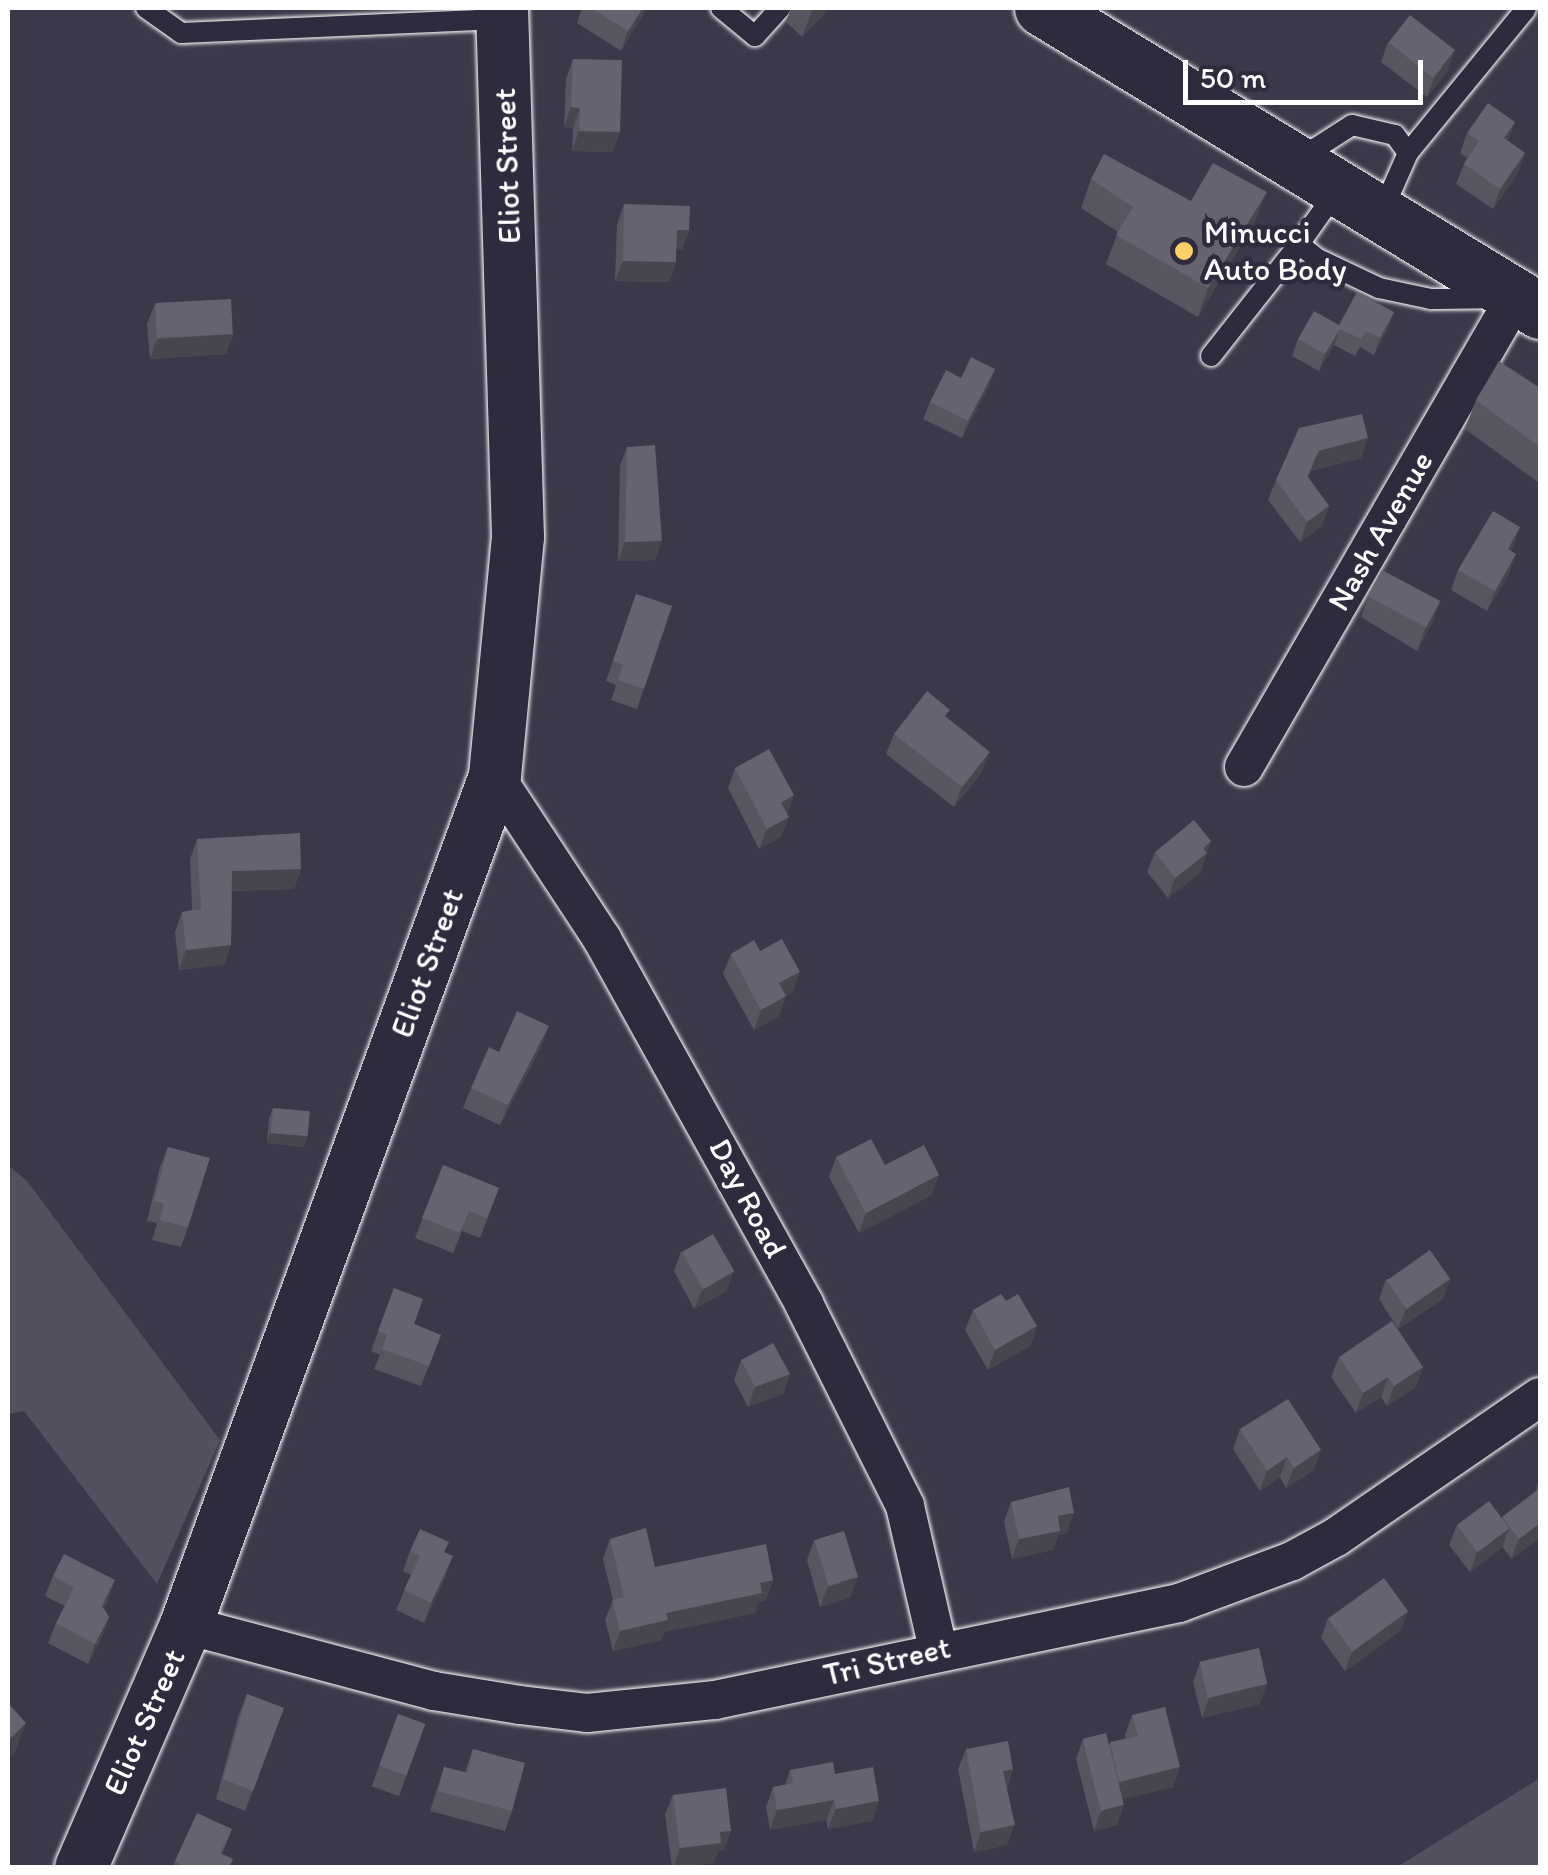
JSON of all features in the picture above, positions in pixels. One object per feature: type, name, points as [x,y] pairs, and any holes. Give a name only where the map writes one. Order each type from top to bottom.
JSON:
[{"type":"main road","points":[[1042,8],[1528,304]]},
{"type":"street","name":"Eliot Street","points":[[81,1868],[186,1625],[495,776],[518,538],[502,13]]},
{"type":"street","name":"Nash Avenue","points":[[1244,767],[1528,304]]},
{"type":"street","name":"Day Road","points":[[495,776],[602,939],[804,1304],[905,1506],[938,1648]]},
{"type":"street","name":"Tri Street","points":[[186,1625],[434,1691],[587,1713],[715,1700],[938,1648],[1179,1603],[1292,1562],[1540,1398]]},
{"type":"lane","points":[[146,8],[181,33],[502,13]]},
{"type":"lane","points":[[721,8],[755,36],[780,8]]},
{"type":"lane","points":[[1340,186],[1408,154],[1526,9]]},
{"type":"lane","points":[[1211,356],[1340,186],[1352,126],[1385,130],[1408,154]]},
{"type":"lane","points":[[1299,244],[1379,288],[1473,302],[1528,304]]},
{"type":"shaded area","points":[[8,1165],[27,1181],[220,1440],[157,1584],[24,1411],[8,1414]]},
{"type":"shaded area","points":[[1540,1778],[1540,1867],[1397,1867]]},
{"type":"building","points":[[591,8],[643,8],[628,31]]},
{"type":"building","points":[[1410,15],[1455,50],[1433,78],[1388,43]]},
{"type":"building","points":[[573,59],[622,60],[620,132],[579,131],[580,108],[571,107]]},
{"type":"building","points":[[1488,103],[1515,122],[1504,138],[1525,153],[1500,189],[1464,164],[1479,141],[1467,133]]},
{"type":"building","points":[[1104,154],[1191,201],[1213,163],[1267,192],[1208,288],[1116,235],[1133,207],[1091,179]]},
{"type":"building","points":[[624,204],[690,206],[689,230],[677,230],[676,262],[623,261]]},
{"type":"building","points":[[1357,292],[1394,312],[1380,338],[1366,331],[1361,339],[1340,329],[1325,354],[1298,339],[1314,311],[1339,325]]},
{"type":"building","points":[[231,299],[233,334],[157,338],[155,303]]},
{"type":"building","points":[[971,357],[995,369],[968,421],[930,402],[946,370],[961,378]]},
{"type":"building","points":[[1499,361],[1540,388],[1540,447],[1476,400]]},
{"type":"building","points":[[1362,414],[1368,438],[1319,451],[1307,476],[1329,506],[1307,522],[1276,480],[1299,428]]},
{"type":"building","points":[[655,445],[662,541],[625,542],[627,447]]},
{"type":"building","points":[[1493,511],[1520,527],[1508,549],[1516,554],[1495,591],[1458,570]]},
{"type":"building","points":[[1382,570],[1440,601],[1426,627],[1368,596]]},
{"type":"building","points":[[636,594],[672,606],[644,689],[618,680],[623,665],[613,661]]},
{"type":"building","points":[[927,691],[950,710],[945,716],[990,752],[962,787],[894,734]]},
{"type":"building","points":[[769,749],[794,795],[781,803],[789,817],[767,829],[735,768]]},
{"type":"building","points":[[1194,820],[1211,841],[1203,848],[1207,853],[1175,878],[1155,852]]},
{"type":"building","points":[[300,833],[301,869],[232,871],[231,945],[186,950],[182,912],[201,909],[197,839]]},
{"type":"building","points":[[782,939],[800,972],[779,983],[786,996],[761,1010],[731,954],[754,940],[760,951]]},
{"type":"building","points":[[517,1011],[549,1026],[508,1105],[471,1088],[489,1047],[499,1052]]},
{"type":"building","points":[[273,1108],[310,1111],[308,1136],[271,1133]]},
{"type":"building","points":[[871,1139],[885,1165],[924,1145],[939,1175],[866,1213],[836,1157]]},
{"type":"building","points":[[168,1147],[210,1158],[188,1227],[160,1220],[164,1204],[154,1201]]},
{"type":"building","points":[[443,1165],[499,1188],[487,1218],[469,1211],[460,1233],[422,1218]]},
{"type":"building","points":[[713,1234],[734,1271],[703,1289],[682,1252]]},
{"type":"building","points":[[1430,1250],[1450,1279],[1407,1309],[1387,1280]]},
{"type":"building","points":[[394,1288],[423,1299],[414,1324],[441,1335],[429,1366],[382,1349],[387,1335],[378,1331]]},
{"type":"building","points":[[1001,1294],[1006,1301],[1018,1294],[1037,1326],[995,1350],[973,1310]]},
{"type":"building","points":[[1392,1321],[1423,1367],[1394,1386],[1388,1377],[1363,1393],[1339,1357]]},
{"type":"building","points":[[773,1343],[790,1374],[755,1387],[741,1360]]},
{"type":"building","points":[[1288,1399],[1321,1450],[1294,1468],[1287,1457],[1267,1471],[1240,1429]]},
{"type":"building","points":[[1069,1487],[1074,1513],[1058,1516],[1060,1531],[1019,1539],[1011,1502]]},
{"type":"building","points":[[1540,1488],[1540,1523],[1519,1539],[1502,1517]]},
{"type":"building","points":[[1489,1501],[1509,1528],[1478,1552],[1457,1525]]},
{"type":"building","points":[[646,1528],[655,1567],[766,1544],[773,1580],[760,1583],[762,1593],[666,1613],[668,1620],[620,1631],[612,1600],[624,1597],[610,1539]]},
{"type":"building","points":[[420,1529],[449,1542],[444,1552],[453,1556],[431,1603],[404,1590],[420,1556],[410,1551]]},
{"type":"building","points":[[844,1531],[858,1577],[828,1586],[814,1540]]},
{"type":"building","points":[[64,1554],[115,1580],[102,1606],[109,1617],[95,1644],[56,1623],[74,1588],[53,1576]]},
{"type":"building","points":[[1384,1578],[1408,1611],[1352,1652],[1328,1619]]},
{"type":"building","points":[[1259,1648],[1267,1684],[1208,1698],[1200,1662]]},
{"type":"building","points":[[247,1694],[284,1708],[253,1791],[223,1779]]},
{"type":"building","points":[[8,1703],[26,1723],[8,1741]]},
{"type":"building","points":[[1165,1707],[1180,1767],[1119,1782],[1110,1742],[1138,1736],[1132,1715]]},
{"type":"building","points":[[398,1714],[425,1724],[406,1776],[379,1766]]},
{"type":"building","points":[[1106,1733],[1124,1805],[1101,1811],[1083,1739]]},
{"type":"building","points":[[1008,1741],[1013,1769],[1003,1771],[1015,1825],[981,1832],[966,1749]]},
{"type":"building","points":[[473,1749],[525,1763],[512,1811],[438,1791],[444,1767],[467,1773]]},
{"type":"building","points":[[833,1762],[835,1774],[873,1767],[879,1801],[836,1809],[834,1800],[777,1810],[773,1787],[793,1783],[790,1770]]},
{"type":"building","points":[[726,1788],[731,1831],[720,1832],[721,1843],[680,1848],[673,1795]]},
{"type":"building","points":[[197,1813],[232,1829],[220,1853],[233,1859],[229,1868],[187,1868],[175,1861]]},
{"type":"place","name":"Minucci Auto Body","points":[[1184,251]]}]
